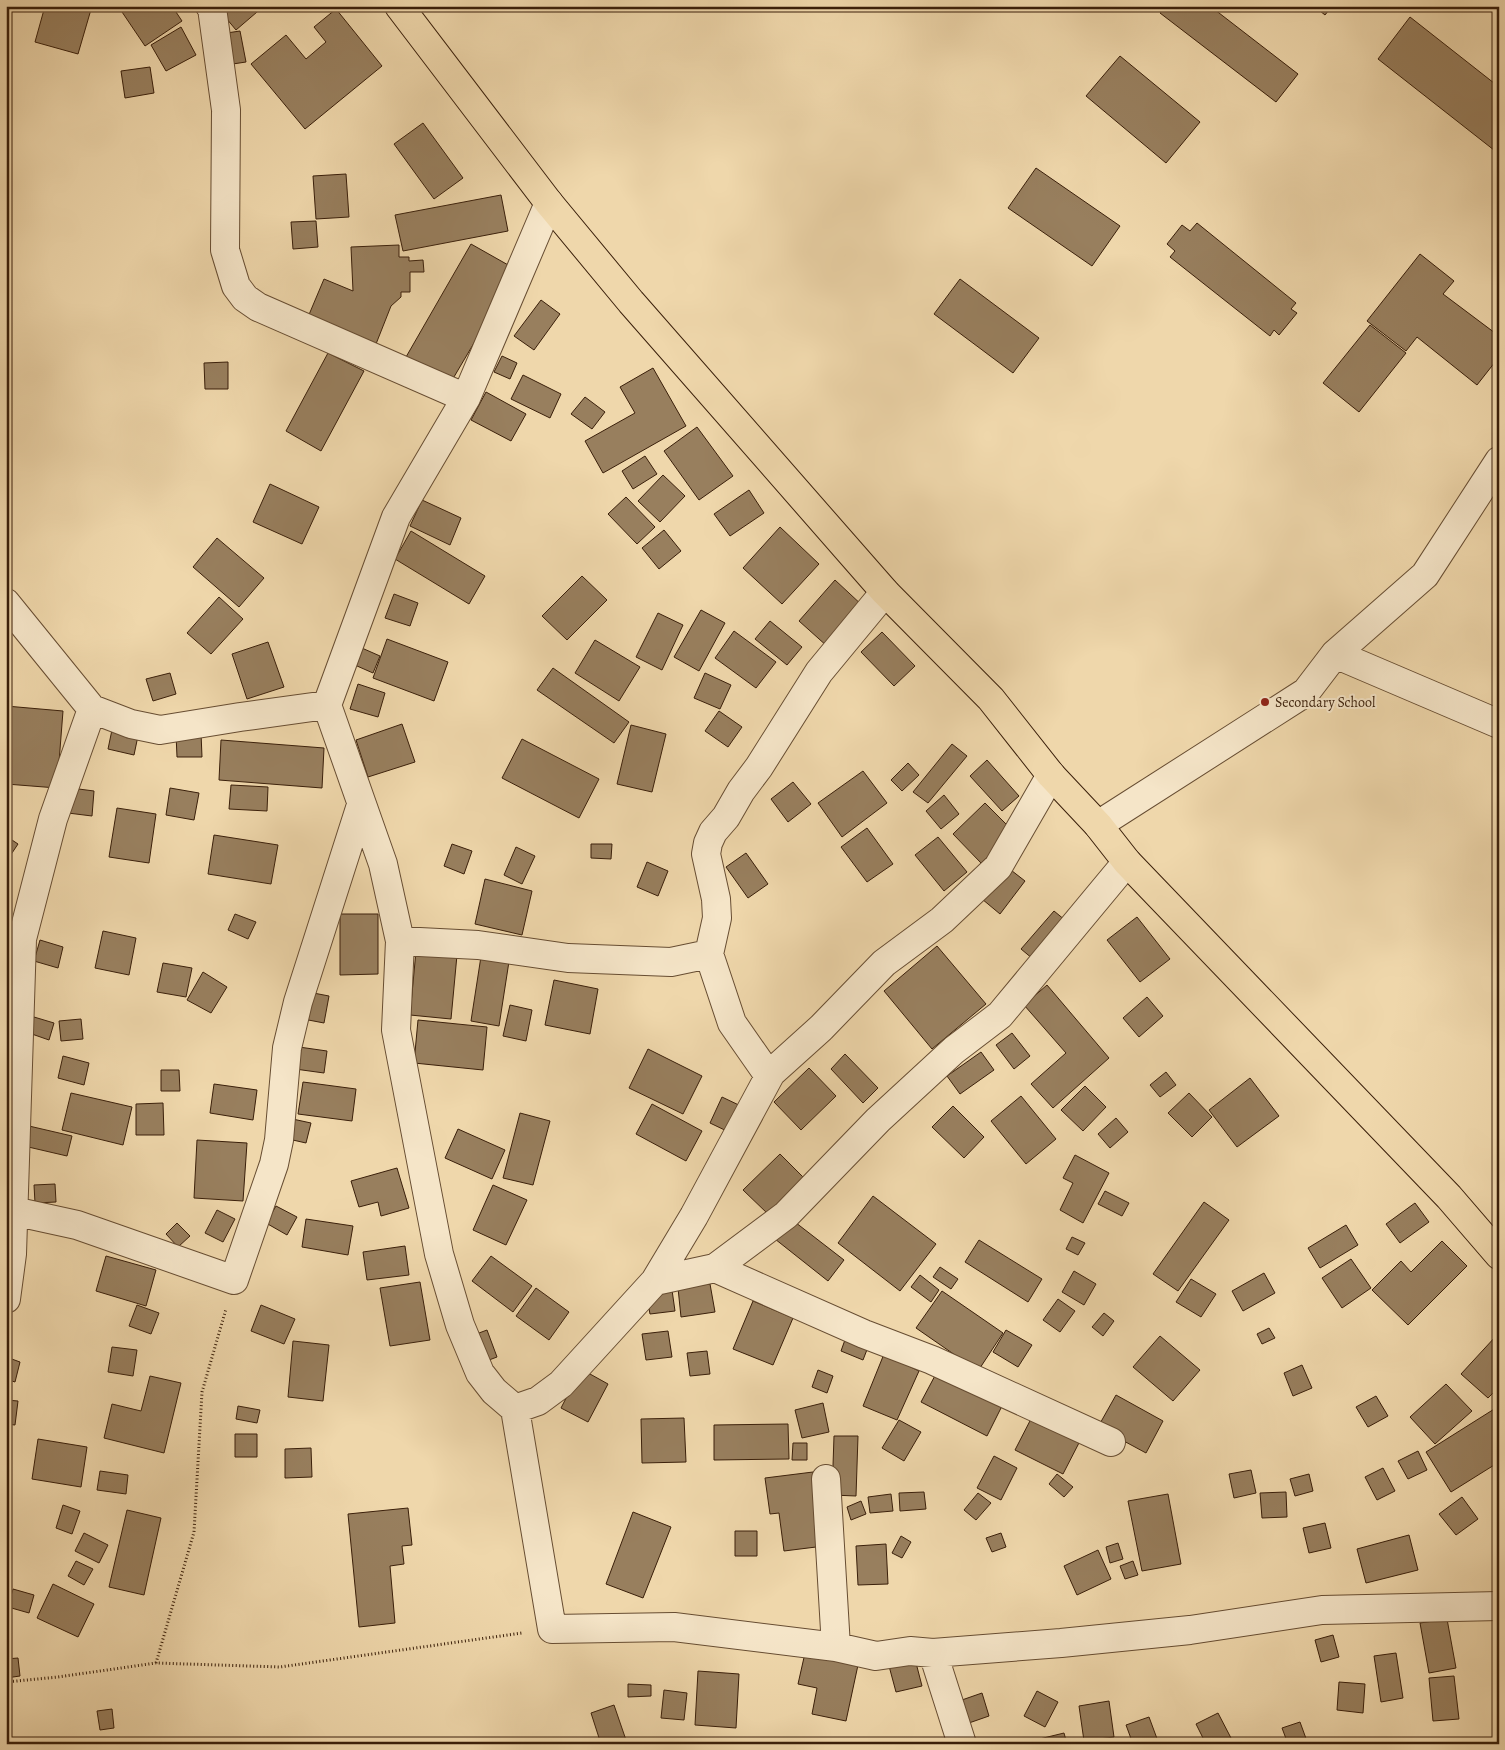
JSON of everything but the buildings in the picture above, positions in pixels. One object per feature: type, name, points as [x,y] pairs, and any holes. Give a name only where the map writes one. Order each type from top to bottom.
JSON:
[{"type":"main road","points":[[399,6],[549,203],[637,310],[885,592],[991,699],[1051,774],[1098,825],[1127,862],[1449,1197],[1499,1255]]},
{"type":"street","points":[[210,6],[212,8],[226,110],[225,250],[236,286],[245,298],[258,307],[466,398]]},
{"type":"street","points":[[549,203],[466,398],[396,517],[327,705],[383,864],[400,941],[396,1030],[439,1254],[460,1325],[480,1373],[494,1391],[515,1409],[552,1629],[674,1627],[836,1647],[876,1656],[910,1651],[933,1653],[1060,1643],[1190,1630],[1322,1610],[1499,1606]]},
{"type":"street","points":[[1098,825],[1306,692],[1335,654],[1425,575],[1499,461]]},
{"type":"street","points":[[769,1076],[732,1024],[709,954],[717,918],[716,899],[706,854],[708,842],[759,767],[819,672],[885,592]]},
{"type":"street","points":[[6,604],[92,709],[131,724],[160,730],[327,705]]},
{"type":"street","points":[[1335,654],[1499,724]]},
{"type":"street","points":[[6,1299],[12,1254],[22,939],[53,819],[92,709]]},
{"type":"street","points":[[515,1409],[538,1402],[561,1384],[655,1281],[694,1216],[769,1076],[821,1028],[884,963],[942,920],[998,867],[1051,774]]},
{"type":"street","points":[[13,1211],[77,1225],[234,1280],[274,1164],[279,1140],[287,1048],[298,1002],[361,806]]},
{"type":"street","points":[[655,1281],[715,1268],[786,1215],[885,1114],[954,1050],[1000,1014],[1127,862]]},
{"type":"street","points":[[400,941],[478,945],[568,958],[672,962],[709,954]]},
{"type":"street","points":[[715,1268],[864,1334],[932,1360],[1111,1442]]},
{"type":"street","points":[[826,1479],[836,1647]]},
{"type":"street","points":[[933,1653],[962,1744]]},
{"type":"path","points":[[156,1663],[194,1532],[202,1392],[234,1280]]},
{"type":"path","points":[[6,1682],[58,1677],[156,1663],[280,1667],[552,1629]]},
{"type":"place","name":"Secondary School","points":[[1265,702]]}]
